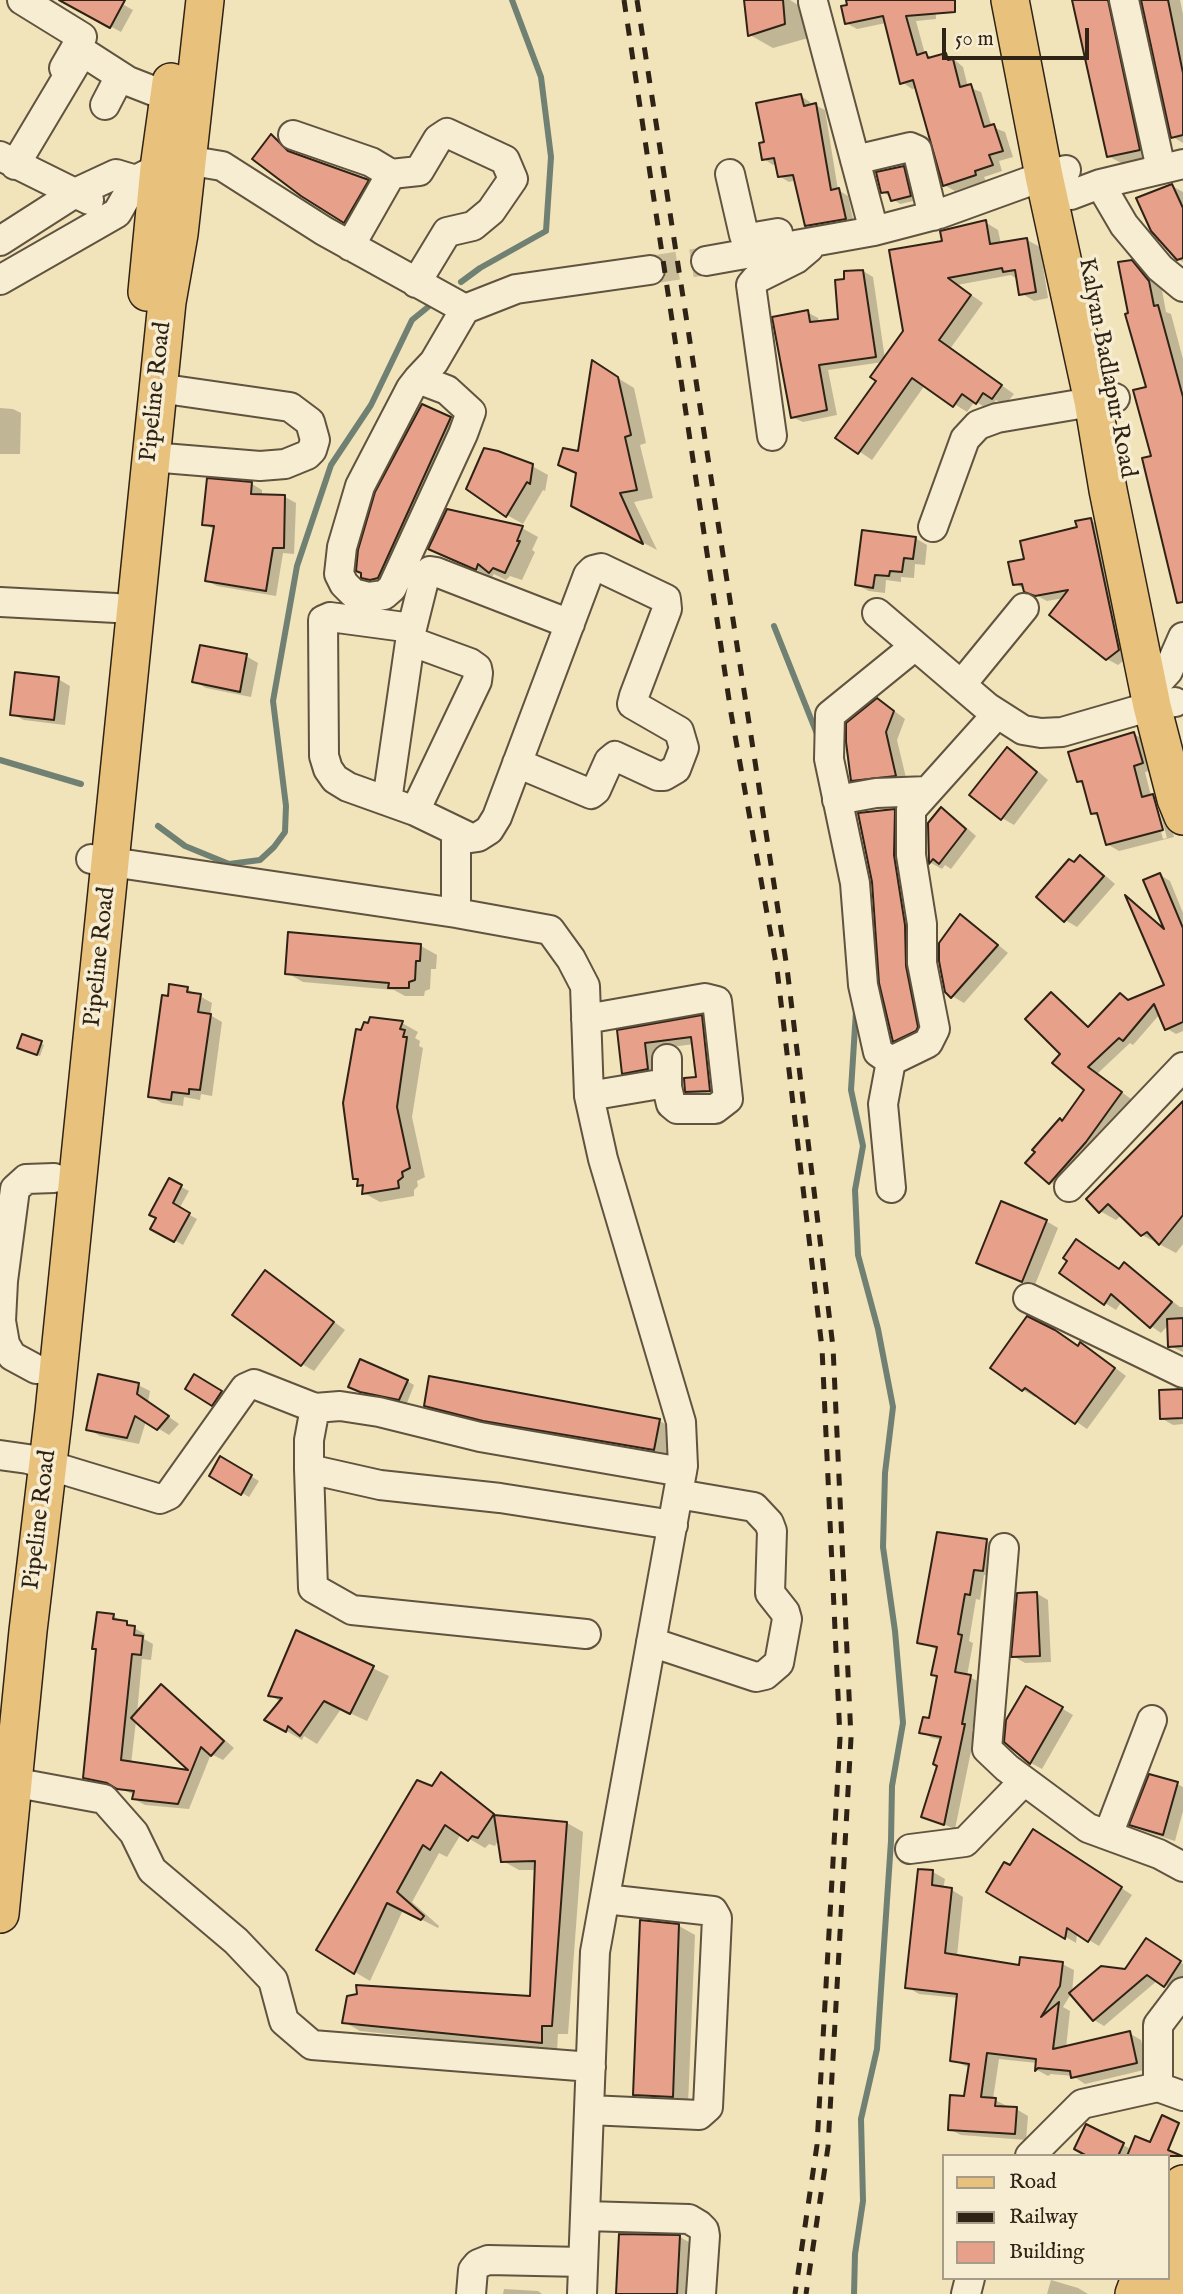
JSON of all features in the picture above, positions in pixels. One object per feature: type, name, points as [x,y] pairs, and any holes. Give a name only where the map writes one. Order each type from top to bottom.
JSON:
[{"type":"main road","name":"Pipeline Road","points":[[101,861],[116,608],[160,169],[181,0]]},
{"type":"main road","name":"Pipeline Road","points":[[25,1460],[151,457],[167,302],[179,234],[160,169],[205,0]]},
{"type":"main road","points":[[1010,0],[1070,181]]},
{"type":"main road","name":"Kalyan Badlapur Road","points":[[1032,0],[1070,181],[1134,569],[1166,701],[1176,799],[1183,816]]},
{"type":"main road","name":"Pipeline Road","points":[[0,1903],[25,1460],[63,1172]]},
{"type":"main road","points":[[1169,2211],[1183,2184]]},
{"type":"main road","points":[[1169,2280],[1183,2240]]},
{"type":"street","points":[[9,161],[82,37],[22,0]]},
{"type":"street","points":[[706,261],[874,231],[1070,181],[1172,167],[1124,0]]},
{"type":"street","points":[[813,2],[874,231]]},
{"type":"street","points":[[9,161],[80,56],[86,54],[120,75],[169,97]]},
{"type":"street","points":[[104,105],[120,75]]},
{"type":"street","points":[[293,135],[371,162],[391,174],[419,171],[438,139],[447,133],[505,160],[513,179],[491,211],[473,226],[447,232],[416,283]]},
{"type":"street","points":[[855,160],[910,147],[917,150],[933,216]]},
{"type":"street","points":[[9,161],[117,213]]},
{"type":"street","points":[[0,241],[75,193],[116,174],[222,166],[350,246],[465,309]]},
{"type":"street","points":[[0,280],[117,213],[160,169]]},
{"type":"street","points":[[350,246],[391,174]]},
{"type":"street","points":[[730,174],[744,236],[749,238],[790,232],[806,243]]},
{"type":"street","points":[[1070,181],[1124,225],[1160,268],[1183,287]]},
{"type":"street","points":[[772,436],[751,285],[757,279],[796,259],[806,243]]},
{"type":"street","points":[[418,379],[447,390],[471,412],[391,588],[384,595],[369,597],[353,593],[339,574],[342,547],[360,486],[411,387],[418,379],[434,362],[465,309],[516,289],[650,270]]},
{"type":"street","points":[[151,457],[260,466],[285,464],[307,456],[315,439],[310,422],[290,407],[158,388]]},
{"type":"street","points":[[933,527],[965,439],[978,425],[997,418],[1104,400]]},
{"type":"street","points":[[415,811],[477,681],[477,668],[411,635],[330,617],[323,620],[324,756],[328,769],[335,779],[348,787],[415,811],[471,838],[484,835],[489,830],[517,764],[588,575],[597,568],[666,599],[667,609],[632,704],[679,732],[684,748],[680,762],[670,773],[657,776],[615,756],[609,761],[597,790],[592,794],[517,764]]},
{"type":"street","points":[[387,801],[411,635],[422,581],[430,571],[570,624]]},
{"type":"street","points":[[0,602],[116,608]]},
{"type":"street","points":[[877,613],[998,714],[1023,730],[1041,733],[1062,732],[1166,701],[1183,636]]},
{"type":"street","points":[[961,685],[1022,618]]},
{"type":"street","points":[[891,1061],[878,1052],[863,985],[855,883],[829,759],[830,715],[915,646]]},
{"type":"street","points":[[891,1061],[928,1043],[935,1030],[922,963],[922,924],[911,855],[911,810],[998,714]]},
{"type":"street","points":[[837,800],[876,793],[928,791]]},
{"type":"street","points":[[456,831],[457,913]]},
{"type":"street","points":[[101,861],[457,913],[550,930],[571,959],[585,986],[589,1096],[603,1158],[681,1422],[680,1483],[595,1952],[582,2294]]},
{"type":"street","points":[[586,1019],[705,998],[717,1001],[728,1098],[715,1109],[677,1109],[671,1104],[667,1087],[667,1059]]},
{"type":"street","points":[[891,1061],[883,1104],[891,1188]]},
{"type":"street","points":[[1069,1187],[1183,1066]]},
{"type":"street","points":[[589,1096],[660,1084],[667,1087]]},
{"type":"street","points":[[1028,1298],[1183,1373]]},
{"type":"street","points":[[25,1460],[160,1499],[169,1495],[245,1388],[254,1384],[315,1408],[340,1406],[379,1412],[680,1483],[754,1507],[769,1523],[772,1531],[770,1594],[786,1612],[779,1662],[765,1675],[756,1677],[651,1642]]},
{"type":"street","points":[[315,1408],[309,1440],[313,1588],[352,1610],[586,1634]]},
{"type":"street","points":[[309,1474],[500,1498],[673,1525]]},
{"type":"street","points":[[1004,1548],[987,1749],[1007,1768],[1088,1828],[1159,1854],[1183,1867]]},
{"type":"street","points":[[1108,1835],[1152,1720]]},
{"type":"street","points":[[6,1772],[104,1799],[134,1833],[152,1870],[236,1941],[273,1980],[284,2021],[313,2045],[590,2067]]},
{"type":"street","points":[[910,1849],[965,1842],[1024,1781]]},
{"type":"street","points":[[589,2110],[699,2115],[708,2107],[717,1918],[713,1911],[605,1899]]},
{"type":"street","points":[[1032,2154],[1082,2104],[1170,2091],[1158,2025],[1183,1992]]},
{"type":"street","points":[[585,2216],[689,2219],[699,2225],[705,2236],[701,2294]]},
{"type":"street","points":[[471,2294],[473,2270],[478,2264],[488,2260],[583,2262]]},
{"type":"building","points":[[59,0],[125,0],[110,28]]},
{"type":"building","points":[[744,0],[783,0],[785,24],[748,36]]},
{"type":"building","points":[[846,0],[955,0],[955,12],[906,16],[917,55],[926,52],[928,58],[946,53],[948,60],[953,59],[960,87],[971,84],[984,127],[994,124],[1003,151],[989,155],[993,165],[975,171],[976,175],[943,186],[913,80],[900,84],[883,16],[845,24],[841,6],[847,5]]},
{"type":"building","points":[[1072,0],[1108,0],[1140,150],[1107,157]]},
{"type":"building","points":[[1141,0],[1168,0],[1183,73],[1183,135],[1171,138]]},
{"type":"building","points":[[801,94],[804,106],[816,103],[831,190],[839,188],[846,219],[805,226],[793,175],[778,177],[774,158],[762,160],[759,143],[764,142],[756,103]]},
{"type":"building","points":[[271,134],[288,151],[369,180],[344,223],[301,196],[252,159]]},
{"type":"building","points":[[904,166],[911,196],[891,201],[888,192],[881,193],[876,172]]},
{"type":"building","points":[[1172,184],[1183,208],[1183,258],[1177,260],[1151,231],[1136,198]]},
{"type":"building","points":[[986,220],[990,244],[1027,238],[1036,292],[1019,295],[1015,270],[1003,272],[1002,268],[948,278],[971,295],[939,340],[1002,385],[992,399],[983,393],[976,404],[962,394],[953,407],[912,378],[858,454],[835,438],[876,381],[870,377],[903,331],[889,250],[942,241],[940,231]]},
{"type":"building","points":[[1132,260],[1149,281],[1154,306],[1158,305],[1183,397],[1183,602],[1177,603],[1142,458],[1151,456],[1133,390],[1146,387],[1125,314],[1128,313],[1118,262]]},
{"type":"building","points":[[863,270],[876,357],[819,365],[827,410],[791,418],[772,317],[808,310],[810,322],[838,319],[835,280],[844,279],[844,271]]},
{"type":"building","points":[[592,360],[618,377],[631,435],[625,437],[637,490],[620,493],[643,544],[571,506],[576,473],[558,465],[563,448],[578,451]]},
{"type":"building","points":[[422,404],[451,417],[378,578],[361,578],[361,573],[356,571],[358,550],[375,492]]},
{"type":"building","points":[[484,448],[533,464],[530,484],[527,482],[506,517],[466,489]]},
{"type":"building","points":[[207,478],[252,482],[251,494],[285,495],[284,548],[273,548],[266,591],[205,581],[214,526],[202,525]]},
{"type":"building","points":[[447,509],[523,526],[517,541],[520,541],[505,573],[493,568],[489,573],[478,564],[476,570],[428,549]]},
{"type":"building","points":[[1091,518],[1119,650],[1106,660],[1049,615],[1068,590],[1035,596],[1024,592],[1022,584],[1013,585],[1008,562],[1024,559],[1020,541],[1077,527],[1075,521]]},
{"type":"building","points":[[862,530],[916,537],[913,559],[904,558],[902,572],[890,571],[889,576],[875,575],[873,588],[855,585]]},
{"type":"building","points":[[200,645],[247,654],[240,692],[192,682]]},
{"type":"building","points":[[15,672],[59,677],[54,720],[10,715]]},
{"type":"building","points":[[877,698],[894,711],[886,732],[896,776],[851,781],[846,723]]},
{"type":"building","points":[[1134,732],[1143,763],[1134,766],[1142,797],[1153,794],[1163,830],[1106,845],[1097,813],[1091,814],[1082,781],[1077,782],[1068,752]]},
{"type":"building","points":[[1007,747],[1037,772],[1001,820],[969,795]]},
{"type":"building","points":[[941,807],[966,829],[939,864],[933,859],[929,864],[928,823]]},
{"type":"building","points":[[895,809],[894,855],[905,925],[906,966],[918,1027],[916,1031],[893,1042],[879,983],[872,882],[858,813]]},
{"type":"building","points":[[1080,855],[1104,876],[1064,922],[1036,897],[1069,859],[1074,862]]},
{"type":"building","points":[[1160,873],[1183,928],[1183,1022],[1165,1030],[1154,1004],[1123,1041],[1119,1038],[1088,1067],[1122,1092],[1086,1142],[1049,1184],[1025,1163],[1035,1152],[1032,1150],[1060,1118],[1062,1121],[1084,1090],[1052,1063],[1060,1054],[1025,1019],[1051,992],[1088,1027],[1120,993],[1128,1000],[1164,985],[1125,895],[1164,929],[1143,880]]},
{"type":"building","points":[[960,914],[998,945],[951,998],[945,992],[939,961],[939,943]]},
{"type":"building","points":[[288,932],[421,944],[420,961],[416,961],[415,980],[409,982],[409,988],[388,988],[389,983],[285,974]]},
{"type":"building","points":[[169,984],[188,987],[187,992],[201,994],[198,1012],[211,1014],[200,1090],[189,1089],[189,1094],[172,1092],[171,1100],[148,1097],[162,995],[168,996]]},
{"type":"building","points":[[702,1015],[710,1091],[685,1092],[684,1078],[696,1077],[691,1037],[645,1043],[648,1069],[622,1074],[617,1030]]},
{"type":"building","points":[[370,1017],[403,1021],[400,1029],[405,1030],[403,1037],[407,1037],[397,1107],[410,1168],[402,1172],[403,1177],[398,1181],[399,1188],[362,1194],[363,1185],[357,1186],[358,1179],[353,1179],[343,1103],[356,1029],[361,1030]]},
{"type":"building","points":[[22,1034],[42,1041],[37,1055],[17,1048]]},
{"type":"building","points":[[1183,1101],[1183,1215],[1159,1245],[1147,1232],[1141,1236],[1108,1204],[1099,1213],[1086,1199]]},
{"type":"building","points":[[169,1178],[182,1185],[173,1203],[190,1213],[174,1242],[150,1229],[156,1218],[149,1215]]},
{"type":"building","points":[[1001,1201],[1047,1220],[1022,1282],[976,1263]]},
{"type":"building","points":[[1076,1239],[1119,1269],[1124,1262],[1172,1302],[1150,1328],[1111,1294],[1104,1305],[1059,1273],[1067,1261],[1063,1258]]},
{"type":"building","points":[[265,1270],[334,1322],[301,1366],[232,1315]]},
{"type":"building","points":[[1027,1316],[1055,1330],[1078,1346],[1080,1342],[1115,1368],[1075,1424],[1025,1388],[1022,1391],[990,1368]]},
{"type":"building","points":[[1183,1318],[1183,1346],[1168,1347],[1167,1319]]},
{"type":"building","points":[[360,1359],[408,1380],[399,1400],[348,1387]]},
{"type":"building","points":[[98,1374],[139,1383],[137,1394],[169,1416],[157,1430],[135,1416],[127,1438],[86,1430]]},
{"type":"building","points":[[194,1374],[222,1391],[212,1406],[185,1389]]},
{"type":"building","points":[[429,1376],[660,1419],[654,1450],[483,1421],[424,1406]]},
{"type":"building","points":[[1183,1389],[1183,1418],[1160,1419],[1159,1390]]},
{"type":"building","points":[[220,1456],[252,1475],[241,1495],[209,1476]]},
{"type":"building","points":[[937,1532],[987,1539],[983,1571],[974,1570],[970,1595],[965,1594],[958,1634],[962,1635],[955,1672],[971,1675],[962,1724],[965,1724],[944,1825],[921,1817],[937,1766],[933,1764],[941,1737],[919,1733],[923,1717],[929,1718],[937,1676],[931,1675],[937,1647],[917,1643]]},
{"type":"building","points":[[1037,1592],[1040,1656],[1011,1657],[1017,1593]]},
{"type":"building","points":[[97,1612],[114,1614],[113,1619],[127,1621],[127,1625],[135,1626],[134,1635],[143,1636],[141,1655],[132,1654],[121,1760],[188,1770],[131,1718],[161,1684],[224,1741],[211,1756],[201,1747],[178,1804],[132,1799],[134,1791],[117,1789],[107,1783],[83,1778],[96,1649],[92,1649]]},
{"type":"building","points":[[296,1630],[374,1666],[350,1714],[324,1701],[300,1736],[288,1726],[286,1732],[264,1720],[282,1698],[268,1696]]},
{"type":"building","points":[[1026,1686],[1063,1707],[1030,1764],[1004,1742],[1006,1720]]},
{"type":"building","points":[[441,1772],[494,1814],[478,1838],[472,1836],[468,1841],[445,1825],[430,1850],[423,1845],[397,1892],[424,1916],[421,1920],[387,1903],[354,1974],[316,1950],[417,1780],[432,1786]]},
{"type":"building","points":[[1149,1774],[1178,1782],[1163,1835],[1129,1825]]},
{"type":"building","points":[[494,1815],[567,1822],[552,2026],[542,2026],[542,2043],[342,2023],[347,1996],[357,1994],[356,1985],[530,1996],[535,1861],[501,1862]]},
{"type":"building","points":[[1033,1829],[1122,1887],[1088,1942],[1067,1928],[1065,1939],[986,1892],[1004,1862],[1010,1865]]},
{"type":"building","points":[[918,1869],[933,1870],[932,1885],[952,1888],[945,1953],[1019,1965],[1020,1957],[1063,1962],[1060,1986],[1041,2017],[1059,2002],[1053,2049],[1130,2031],[1137,2063],[1071,2078],[1070,2071],[1038,2068],[1035,2071],[1036,2059],[987,2053],[981,2097],[996,2098],[995,2106],[1017,2107],[1015,2134],[948,2130],[950,2095],[964,2096],[969,2064],[950,2061],[957,1994],[905,1988]]},
{"type":"building","points":[[640,1920],[679,1924],[673,2097],[633,2095]]},
{"type":"building","points":[[1146,1938],[1181,1961],[1164,1987],[1147,1975],[1093,2021],[1069,1993],[1101,1966],[1125,1969]]},
{"type":"building","points":[[1162,2115],[1179,2123],[1168,2150],[1182,2156],[1128,2154],[1135,2136],[1150,2142]]},
{"type":"building","points":[[1086,2124],[1124,2143],[1119,2154],[1083,2154],[1074,2149]]},
{"type":"building","points":[[619,2234],[680,2235],[677,2294],[616,2294]]},
{"type":"waterway","points":[[461,282],[480,268],[546,231],[551,157],[541,77],[512,0]]},
{"type":"waterway","points":[[158,826],[185,846],[229,864],[260,860],[285,832],[286,806],[273,701],[297,566],[331,465],[371,405],[412,320],[428,307]]},
{"type":"waterway","points":[[774,626],[817,734]]},
{"type":"waterway","points":[[0,760],[81,784]]},
{"type":"waterway","points":[[854,2294],[855,2254],[863,2201],[861,2119],[877,2049],[891,1841],[892,1786],[903,1723],[895,1631],[883,1547],[885,1473],[893,1407],[878,1329],[858,1255],[855,1190],[863,1146],[851,1090],[856,1011]]},
{"type":"tunnel","points":[[650,270],[706,261]]},
{"type":"railway","points":[[624,0],[731,713],[777,969],[822,1348],[840,1738],[817,2145],[795,2294]]},
{"type":"railway","points":[[637,0],[787,968],[833,1347],[851,1738],[828,2147],[806,2294]]}]
